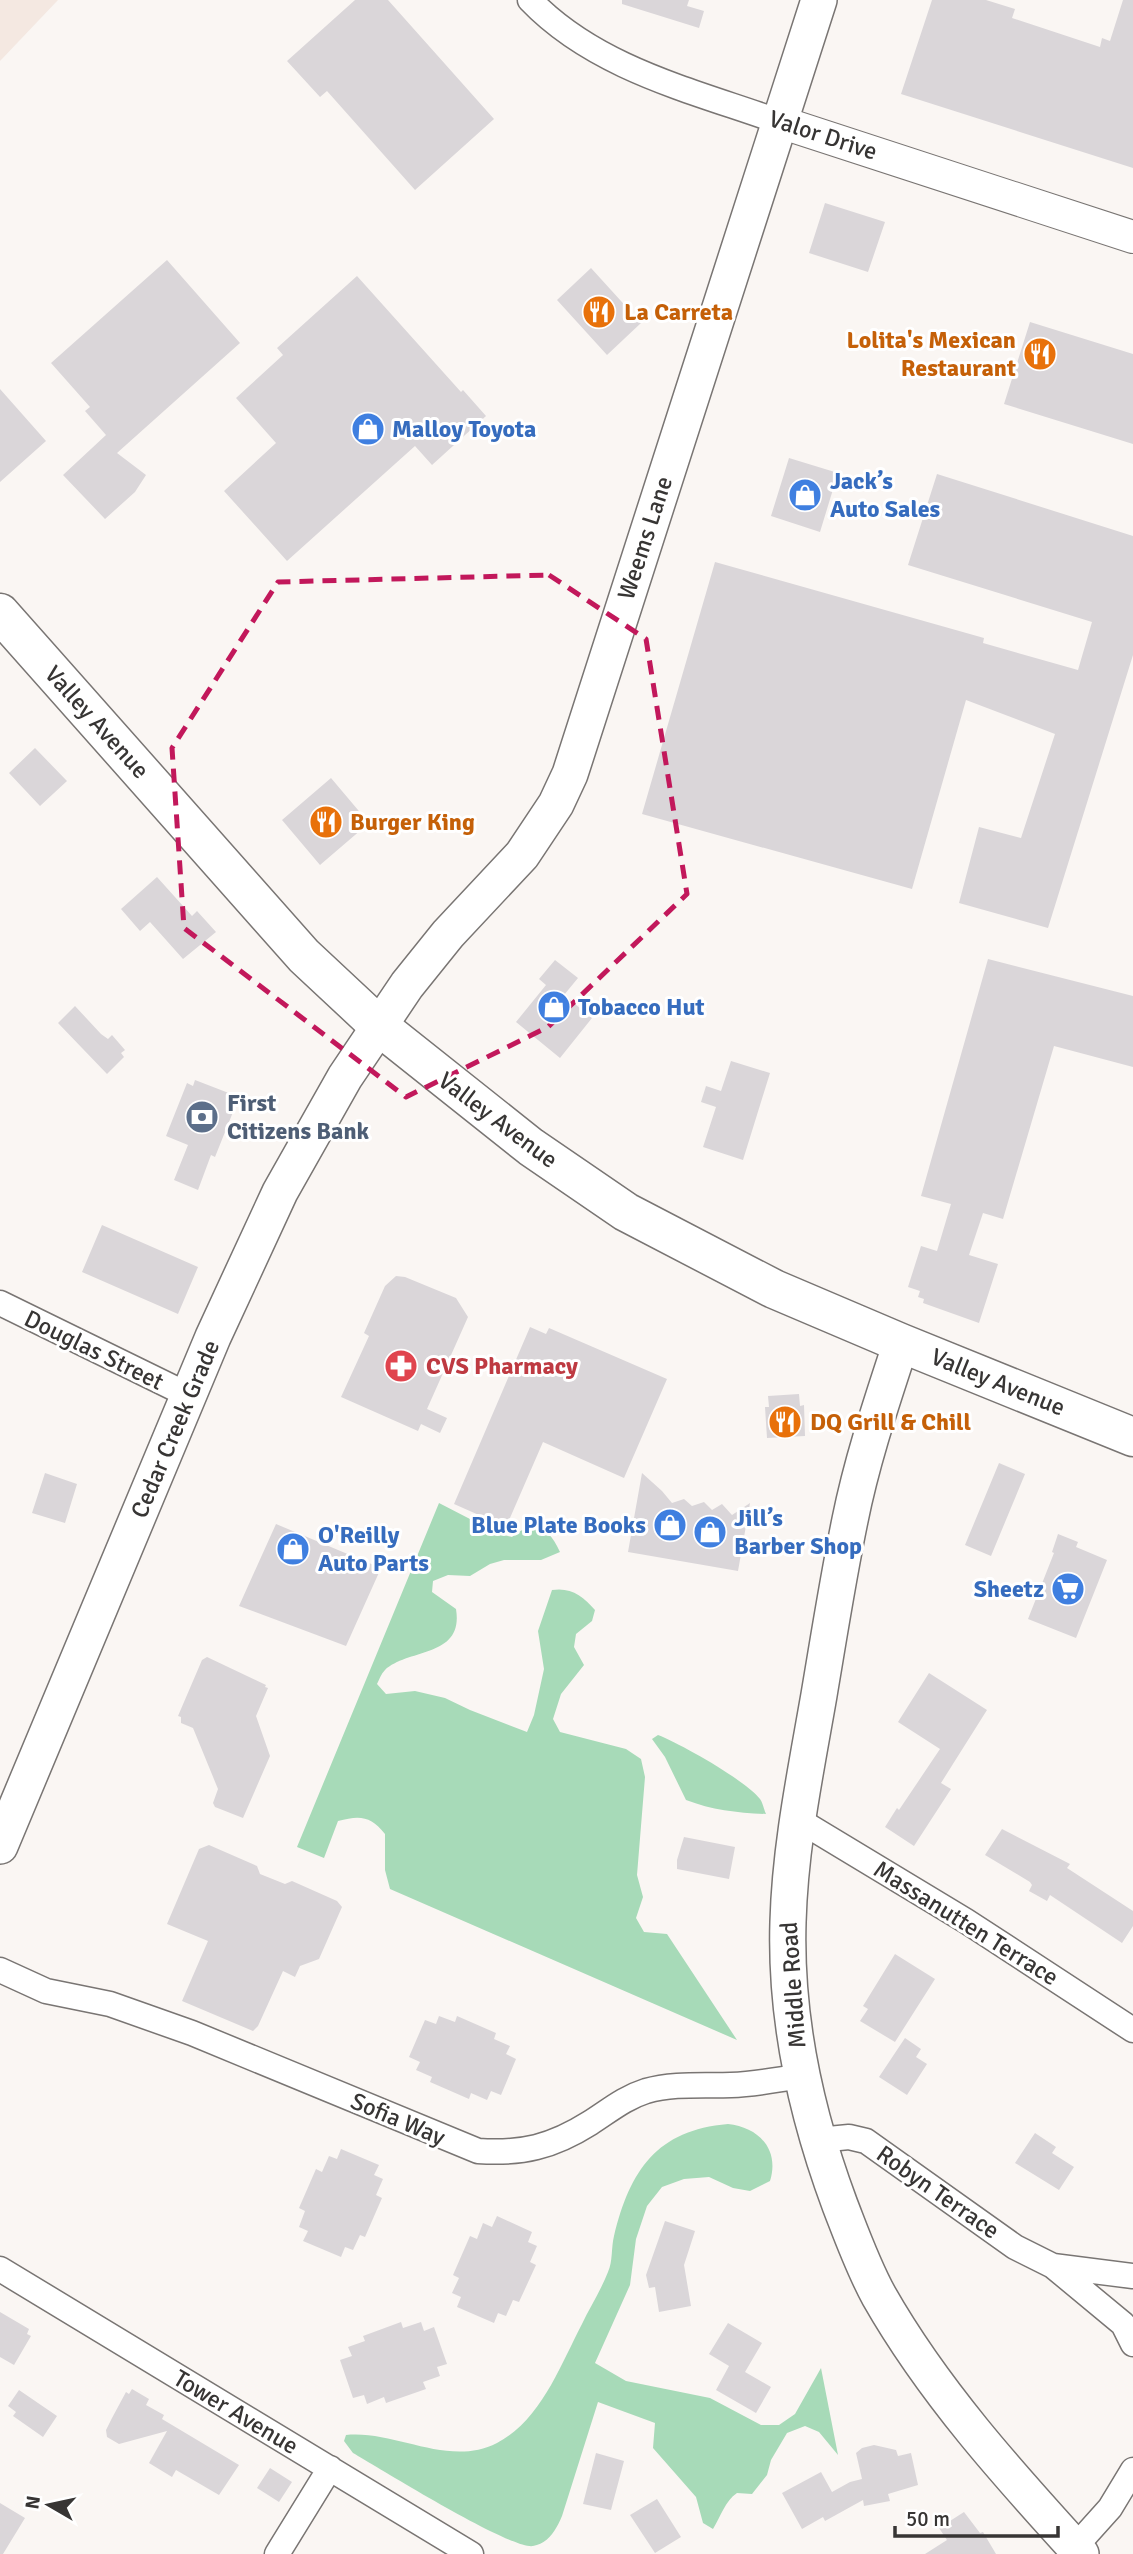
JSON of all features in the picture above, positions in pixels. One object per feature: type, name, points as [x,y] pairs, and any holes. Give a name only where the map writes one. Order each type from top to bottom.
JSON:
[{"type":"main road","name":"Weems Lane","points":[[380,1027],[407,985],[432,954],[522,855],[556,804],[565,784],[819,0]]},
{"type":"main road","name":"Valley Avenue","points":[[0,613],[304,956],[380,1027],[517,1136],[626,1212],[774,1289],[1133,1437]]},
{"type":"main road","name":"Cedar Creek Grade","points":[[0,1846],[188,1395],[280,1192],[345,1077],[380,1027]]},
{"type":"main road","name":"Middle Road","points":[[901,1343],[872,1431],[849,1521],[797,1819],[790,1879],[788,1975],[801,2076],[818,2140],[878,2294],[909,2344],[966,2421],[1078,2551]]},
{"type":"street","name":"Valor Drive","points":[[530,0],[560,28],[595,51],[632,69],[780,122],[1133,237]]},
{"type":"street","name":"Douglas Street","points":[[0,1303],[188,1395]]},
{"type":"street","name":"Massanutten Terrace","points":[[797,1819],[966,1921],[1133,2030]]},
{"type":"street","name":"Sofia Way","points":[[0,1970],[46,1991],[110,2004],[192,2033],[478,2151],[526,2151],[554,2142],[590,2123],[622,2100],[645,2091],[668,2086],[765,2083],[801,2076]]},
{"type":"street","name":"Robyn Terrace","points":[[818,2140],[849,2137],[866,2141],[1015,2247],[1053,2266],[1123,2325],[1133,2344]]},
{"type":"street","name":"Robyn Terrace","points":[[1053,2266],[1133,2276]]},
{"type":"street","name":"Tower Avenue","points":[[0,2269],[471,2554]]},
{"type":"street","points":[[277,2554],[330,2469]]},
{"type":"street","points":[[1078,2551],[1110,2508],[1133,2470]]},
{"type":"highlighted area","points":[[549,575],[646,639],[687,894],[548,1027],[406,1097],[184,928],[172,748],[278,582]]},
{"type":"shaded area","points":[[0,0],[58,0],[0,61]]},
{"type":"green space","points":[[439,1503],[499,1534],[512,1537],[528,1528],[540,1528],[551,1537],[560,1552],[541,1560],[504,1560],[490,1564],[470,1576],[448,1575],[433,1581],[432,1592],[456,1609],[456,1625],[452,1636],[432,1650],[395,1663],[384,1672],[377,1684],[386,1694],[415,1691],[445,1698],[527,1732],[534,1715],[544,1669],[538,1631],[552,1590],[571,1591],[590,1605],[595,1610],[592,1621],[576,1634],[574,1647],[584,1665],[561,1694],[553,1719],[560,1732],[626,1749],[641,1759],[645,1777],[637,1875],[643,1897],[636,1918],[644,1932],[667,1934],[737,2040],[390,1889],[385,1870],[385,1834],[370,1820],[353,1818],[338,1821],[324,1858],[297,1847]]},
{"type":"green space","points":[[658,1735],[682,1746],[741,1782],[760,1799],[766,1814],[725,1810],[686,1800],[665,1757],[652,1739]]},
{"type":"green space","points":[[728,2124],[749,2130],[764,2142],[772,2159],[770,2181],[750,2191],[733,2188],[709,2177],[684,2179],[662,2187],[647,2206],[636,2239],[630,2285],[595,2363],[626,2381],[710,2398],[761,2425],[779,2425],[795,2414],[821,2368],[838,2455],[819,2432],[805,2426],[787,2433],[771,2460],[767,2475],[752,2494],[737,2493],[733,2496],[713,2529],[703,2523],[696,2497],[653,2448],[655,2423],[598,2402],[560,2521],[548,2539],[533,2546],[520,2544],[474,2523],[353,2453],[344,2441],[346,2435],[384,2438],[441,2450],[478,2450],[497,2443],[526,2421],[548,2391],[610,2268],[613,2241],[621,2212],[638,2173],[665,2145],[682,2135]]},
{"type":"building","points":[[355,0],[388,0],[494,119],[415,190],[327,91],[320,97],[287,61]]},
{"type":"building","points":[[622,0],[689,0],[687,6],[704,11],[699,28],[622,4]]},
{"type":"building","points":[[932,0],[986,0],[1015,9],[1012,18],[1100,47],[1102,38],[1110,41],[1123,0],[1133,0],[1133,168],[901,94]]},
{"type":"building","points":[[825,203],[885,222],[868,272],[809,253]]},
{"type":"building","points":[[167,260],[240,343],[117,453],[146,475],[135,492],[105,519],[63,475],[106,435],[85,411],[90,407],[51,363]]},
{"type":"building","name":"La Carreta","points":[[591,268],[641,323],[607,355],[557,300]]},
{"type":"building","name":"Malloy Toyota","points":[[357,276],[461,392],[463,390],[486,416],[432,465],[415,446],[287,561],[224,491],[276,443],[236,398],[283,355],[277,348]]},
{"type":"building","points":[[1030,322],[1133,354],[1133,444],[1004,404]]},
{"type":"building","points":[[0,389],[46,441],[0,482]]},
{"type":"building","name":"Jack’s Auto Sales","points":[[789,458],[838,473],[820,532],[771,516]]},
{"type":"building","points":[[937,474],[1133,536],[1133,655],[1048,928],[959,903],[979,827],[1021,838],[1055,734],[966,700],[912,889],[642,814],[715,562],[984,638],[983,643],[1078,670],[1092,622],[908,565]]},
{"type":"building","points":[[35,748],[67,781],[40,806],[9,773]]},
{"type":"building","name":"Burger King","points":[[331,778],[369,823],[320,865],[282,820]]},
{"type":"building","points":[[157,877],[192,916],[197,911],[216,932],[183,959],[150,922],[140,931],[121,909]]},
{"type":"building","points":[[988,959],[1133,996],[1133,1067],[1054,1046],[1003,1219],[983,1213],[969,1255],[998,1264],[979,1323],[923,1303],[924,1299],[918,1297],[920,1291],[908,1287],[921,1246],[937,1251],[951,1204],[921,1196]]},
{"type":"building","name":"Tobacco Hut","points":[[555,960],[578,978],[564,995],[592,1018],[560,1058],[516,1022],[546,985],[539,979]]},
{"type":"building","points":[[75,1006],[101,1034],[108,1039],[112,1035],[125,1050],[121,1053],[124,1057],[107,1074],[58,1023]]},
{"type":"building","points":[[731,1061],[770,1073],[743,1160],[703,1147],[716,1107],[701,1102],[706,1086],[721,1091]]},
{"type":"building","name":"First Citizens Bank","points":[[195,1080],[239,1097],[215,1157],[211,1155],[198,1190],[174,1180],[188,1145],[166,1136],[187,1083],[193,1086]]},
{"type":"building","points":[[102,1225],[198,1267],[178,1314],[82,1272]]},
{"type":"building","name":"CVS Pharmacy","points":[[396,1276],[405,1277],[456,1298],[468,1317],[427,1409],[447,1418],[440,1433],[421,1424],[418,1431],[341,1397],[369,1336],[364,1333],[385,1286]]},
{"type":"building","points":[[530,1327],[546,1334],[549,1328],[667,1379],[624,1478],[543,1442],[506,1527],[454,1504]]},
{"type":"building","name":"DQ Grill & Chill","points":[[799,1394],[800,1406],[804,1405],[805,1436],[767,1438],[765,1407],[769,1407],[768,1396]]},
{"type":"building","name":"Sheetz","points":[[999,1463],[1025,1474],[991,1556],[965,1545]]},
{"type":"building","points":[[45,1473],[77,1484],[65,1523],[32,1513]]},
{"type":"building","points":[[642,1473],[672,1503],[684,1499],[692,1506],[704,1502],[712,1510],[722,1504],[732,1515],[750,1503],[738,1571],[628,1552]]},
{"type":"building","points":[[276,1524],[381,1568],[346,1646],[239,1606]]},
{"type":"building","name":"Sheetz","points":[[1058,1534],[1078,1542],[1076,1547],[1107,1560],[1076,1638],[1028,1619],[1054,1553],[1052,1552]]},
{"type":"building","points":[[207,1657],[268,1688],[256,1716],[270,1756],[243,1818],[215,1807],[213,1803],[218,1789],[193,1728],[181,1723],[181,1717],[178,1716],[202,1660]]},
{"type":"building","points":[[929,1673],[987,1710],[941,1783],[951,1789],[914,1846],[885,1827],[940,1749],[898,1722]]},
{"type":"building","points":[[1002,1829],[1070,1864],[1067,1868],[1133,1911],[1133,1926],[1122,1943],[1050,1895],[1047,1901],[1029,1891],[1032,1885],[1030,1882],[985,1855]]},
{"type":"building","points":[[684,1837],[735,1847],[729,1879],[677,1869]]},
{"type":"building","points":[[209,1845],[257,1866],[260,1874],[285,1884],[292,1881],[337,1901],[342,1907],[319,1959],[300,1966],[295,1977],[283,1971],[258,2026],[253,2031],[182,2001],[208,1941],[167,1924],[199,1849]]},
{"type":"building","points":[[895,1954],[935,1979],[895,2042],[860,2021],[868,2009],[863,2006]]},
{"type":"building","points":[[439,2016],[455,2022],[457,2016],[496,2033],[494,2039],[510,2046],[506,2054],[516,2059],[501,2095],[491,2091],[487,2100],[471,2093],[469,2099],[430,2082],[432,2077],[416,2070],[420,2062],[409,2057],[425,2020],[436,2024]]},
{"type":"building","points":[[905,2038],[921,2049],[916,2057],[927,2064],[907,2095],[879,2077]]},
{"type":"building","points":[[1035,2133],[1056,2147],[1052,2153],[1074,2167],[1059,2190],[1015,2163]]},
{"type":"building","points":[[341,2149],[379,2165],[374,2175],[383,2179],[376,2195],[382,2198],[365,2237],[360,2235],[353,2250],[345,2247],[341,2257],[303,2241],[308,2231],[299,2227],[305,2211],[299,2208],[316,2169],[322,2172],[329,2156],[337,2159]]},
{"type":"building","points":[[497,2216],[532,2232],[528,2242],[537,2246],[530,2262],[536,2265],[519,2302],[513,2300],[506,2316],[498,2313],[494,2323],[457,2307],[461,2297],[452,2293],[459,2278],[453,2275],[470,2236],[477,2239],[483,2223],[492,2227]]},
{"type":"building","points":[[665,2221],[695,2231],[684,2265],[691,2306],[659,2312],[655,2287],[649,2288],[646,2275]]},
{"type":"building","points":[[0,2312],[29,2329],[27,2334],[31,2336],[14,2365],[0,2357]]},
{"type":"building","points":[[401,2322],[403,2328],[421,2322],[424,2331],[434,2327],[447,2364],[437,2367],[440,2376],[423,2382],[426,2389],[386,2403],[384,2397],[367,2404],[364,2395],[353,2398],[340,2360],[352,2356],[348,2347],[365,2341],[363,2336]]},
{"type":"building","points":[[728,2323],[762,2343],[745,2372],[771,2387],[756,2413],[716,2390],[729,2366],[709,2354]]},
{"type":"building","points":[[132,2389],[149,2399],[146,2405],[164,2415],[162,2419],[239,2465],[219,2495],[176,2470],[172,2477],[149,2463],[167,2431],[119,2444],[107,2437],[106,2430],[112,2418],[126,2392],[129,2394]]},
{"type":"building","points":[[19,2390],[57,2416],[43,2437],[13,2416],[16,2412],[8,2406]]},
{"type":"building","points":[[874,2445],[896,2450],[898,2456],[911,2453],[918,2485],[888,2494],[890,2501],[864,2506],[863,2500],[825,2521],[823,2517],[802,2529],[782,2493],[821,2472],[832,2492],[862,2479],[856,2453],[862,2448]]},
{"type":"building","points":[[596,2453],[624,2461],[611,2510],[583,2504]]},
{"type":"building","points":[[270,2468],[292,2482],[279,2502],[257,2488]]},
{"type":"building","points":[[657,2499],[681,2537],[655,2553],[630,2515]]},
{"type":"building","points":[[0,2503],[25,2518],[3,2554],[0,2554]]},
{"type":"building","points":[[964,2512],[980,2533],[983,2532],[996,2554],[925,2554],[947,2540],[939,2528]]},
{"type":"place","name":"La Carreta","points":[[599,312]]},
{"type":"place","name":"Lolita's Mexican Restaurant","points":[[1040,354]]},
{"type":"place","name":"Malloy Toyota","points":[[368,429]]},
{"type":"place","name":"Jack’s Auto Sales","points":[[805,495]]},
{"type":"place","name":"Burger King","points":[[326,822]]},
{"type":"place","name":"Tobacco Hut","points":[[554,1007]]},
{"type":"place","name":"First Citizens Bank","points":[[202,1117]]},
{"type":"place","name":"CVS Pharmacy","points":[[401,1366]]},
{"type":"place","name":"DQ Grill & Chill","points":[[785,1422]]},
{"type":"place","name":"Blue Plate Books","points":[[670,1525]]},
{"type":"place","name":"Jill’s Barber Shop","points":[[710,1532]]},
{"type":"place","name":"O'Reilly Auto Parts","points":[[293,1549]]},
{"type":"place","name":"Sheetz","points":[[1068,1589]]}]
